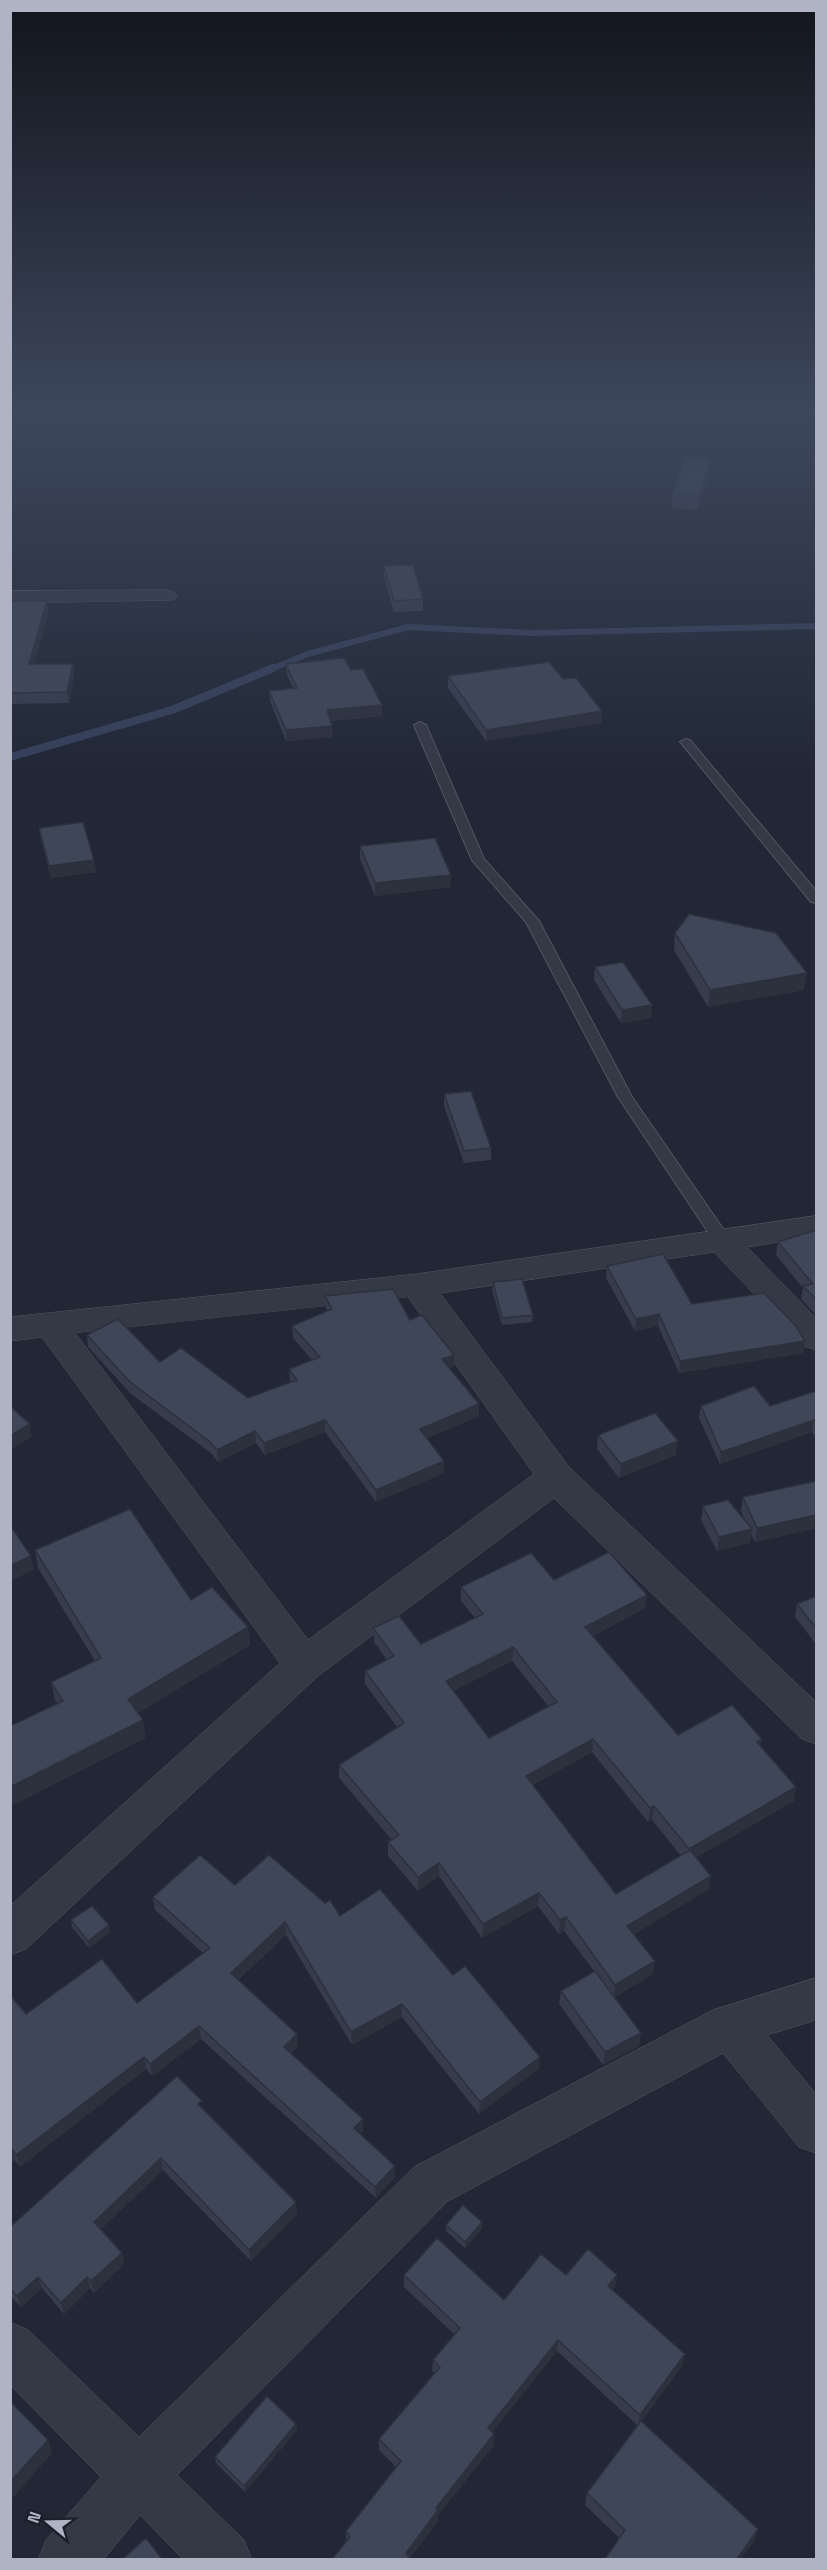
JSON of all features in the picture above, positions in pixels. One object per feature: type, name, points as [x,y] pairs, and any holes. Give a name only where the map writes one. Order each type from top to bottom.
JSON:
[{"type":"street","points":[[10,597],[167,596]]},
{"type":"street","points":[[10,1329],[417,1286],[816,1226]]},
{"type":"street","points":[[722,1240],[816,1338]]},
{"type":"street","points":[[417,1286],[556,1477],[816,1727]]},
{"type":"street","points":[[51,1324],[304,1665]]},
{"type":"street","points":[[14,1923],[304,1665],[556,1477]]},
{"type":"street","points":[[66,2559],[138,2476],[431,2184],[729,2025],[816,1998]]},
{"type":"street","points":[[729,2025],[816,2130]]},
{"type":"street","points":[[10,2348],[224,2559]]},
{"type":"lane","points":[[420,725],[478,860],[532,921],[625,1097],[722,1240]]},
{"type":"lane","points":[[686,742],[816,899]]},
{"type":"building","points":[[413,565],[423,599],[394,601],[384,566]]},
{"type":"building","points":[[10,601],[47,601],[29,664],[73,664],[67,692],[10,693]]},
{"type":"building","points":[[344,658],[351,670],[363,669],[382,705],[327,710],[332,726],[286,730],[269,691],[297,688],[286,664]]},
{"type":"building","points":[[549,662],[563,679],[576,678],[602,711],[486,730],[448,676]]},
{"type":"building","points":[[83,822],[94,860],[49,866],[39,828]]},
{"type":"building","points":[[435,838],[451,875],[375,883],[360,846]]},
{"type":"building","points":[[689,914],[776,933],[807,973],[710,990],[675,933]]},
{"type":"building","points":[[623,962],[652,1005],[622,1010],[595,967]]},
{"type":"building","points":[[471,1091],[491,1148],[464,1151],[444,1094]]},
{"type":"building","points":[[816,1230],[816,1299],[803,1286],[813,1284],[778,1242]]},
{"type":"building","points":[[663,1254],[692,1304],[764,1293],[796,1326],[805,1341],[680,1361],[659,1314],[636,1319],[607,1266]]},
{"type":"building","points":[[522,1279],[533,1315],[502,1318],[493,1282]]},
{"type":"building","points":[[393,1289],[410,1320],[422,1315],[454,1355],[442,1359],[479,1404],[420,1429],[444,1461],[376,1490],[325,1420],[264,1443],[255,1431],[217,1450],[209,1441],[130,1382],[87,1335],[118,1319],[160,1362],[181,1348],[248,1398],[297,1380],[289,1369],[320,1357],[292,1326],[332,1309],[325,1296]]},
{"type":"building","points":[[754,1386],[770,1406],[816,1391],[816,1422],[814,1420],[721,1452],[701,1406]]},
{"type":"building","points":[[10,1406],[30,1424],[10,1436]]},
{"type":"building","points":[[655,1413],[678,1441],[621,1464],[598,1435]]},
{"type":"building","points":[[816,1481],[816,1515],[757,1528],[743,1497]]},
{"type":"building","points":[[728,1500],[752,1529],[719,1537],[703,1506]]},
{"type":"building","points":[[130,1509],[191,1600],[212,1587],[248,1627],[128,1699],[143,1720],[10,1787],[10,1726],[63,1701],[51,1682],[101,1658],[35,1550]]},
{"type":"building","points":[[10,1525],[31,1556],[10,1566]]},
{"type":"building","points":[[609,1552],[647,1595],[585,1627],[678,1735],[732,1705],[762,1739],[757,1742],[796,1787],[689,1849],[654,1806],[650,1808],[593,1739],[526,1776],[616,1894],[690,1850],[711,1876],[627,1926],[655,1961],[615,1985],[566,1917],[560,1920],[539,1893],[483,1924],[439,1863],[418,1877],[388,1842],[399,1835],[339,1765],[404,1723],[365,1671],[394,1656],[373,1628],[399,1616],[421,1644],[483,1614],[461,1587],[531,1553],[554,1580]],"holes":[[[513,1647],[557,1702],[489,1738],[446,1681]]]},
{"type":"building","points":[[816,1596],[816,1628],[797,1604]]},
{"type":"building","points":[[200,1855],[235,1885],[269,1855],[325,1903],[330,1900],[340,1916],[380,1889],[453,1975],[465,1966],[540,2057],[480,2102],[402,2004],[351,2032],[285,1922],[231,1973],[297,2034],[284,2047],[363,2119],[354,2128],[395,2166],[375,2187],[199,2026],[150,2064],[144,2057],[16,2155],[10,2149],[10,1995],[26,2014],[102,1959],[137,2003],[210,1948],[153,1897]]},
{"type":"building","points":[[92,1906],[109,1925],[88,1941],[71,1920]]},
{"type":"building","points":[[595,1971],[641,2033],[605,2052],[561,1991]]},
{"type":"building","points":[[177,2076],[202,2101],[198,2104],[296,2202],[249,2250],[161,2158],[94,2222],[122,2253],[91,2281],[87,2277],[61,2303],[38,2277],[17,2296],[10,2289],[10,2227]]},
{"type":"building","points":[[463,2205],[482,2222],[465,2242],[446,2225]]},
{"type":"building","points":[[437,2238],[504,2300],[541,2254],[566,2275],[588,2249],[617,2275],[608,2286],[685,2354],[640,2415],[558,2340],[488,2428],[494,2434],[436,2508],[438,2510],[406,2553],[410,2559],[334,2559],[350,2537],[346,2531],[401,2461],[379,2439],[440,2367],[433,2360],[460,2328],[404,2275]]},
{"type":"building","points":[[267,2396],[296,2424],[244,2486],[215,2457]]},
{"type":"building","points":[[10,2401],[48,2440],[10,2482]]},
{"type":"building","points":[[641,2421],[758,2529],[737,2559],[605,2559],[625,2530],[587,2493]]},
{"type":"building","points":[[146,2538],[162,2559],[123,2559]]},
{"type":"waterway","points":[[269,670],[308,654],[408,627],[533,633],[816,626]]},
{"type":"waterway","points":[[10,757],[172,710],[273,668]]}]
